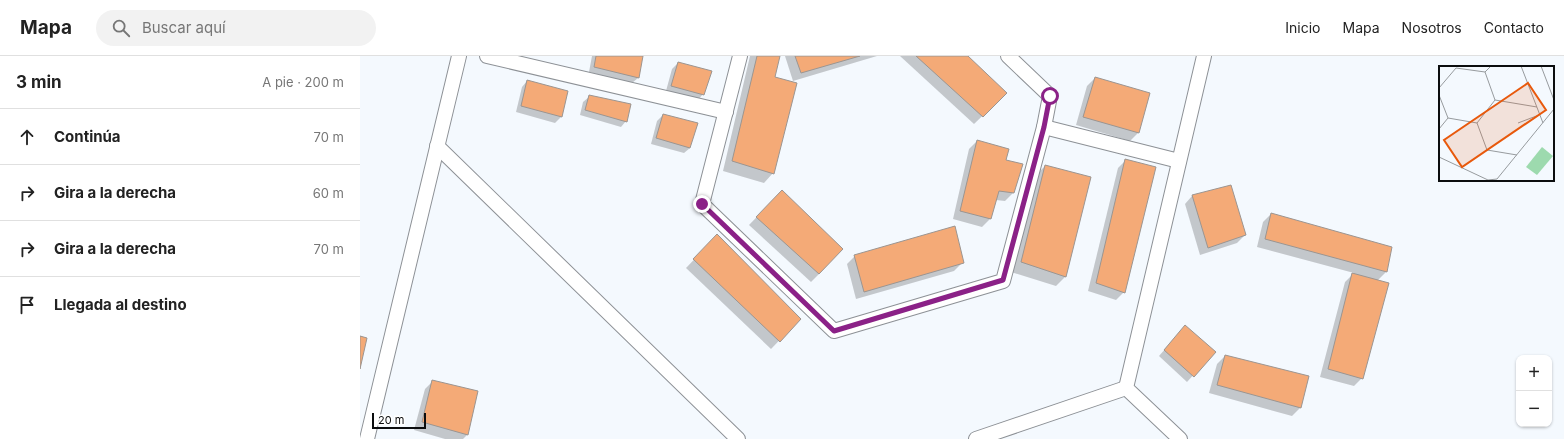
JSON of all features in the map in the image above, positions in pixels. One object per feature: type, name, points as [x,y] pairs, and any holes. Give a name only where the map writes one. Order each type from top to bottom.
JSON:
[{"type":"street","points":[[367,439],[459,56]]},
{"type":"street","points":[[487,56],[726,112]]},
{"type":"street","points":[[740,56],[702,204],[834,331],[1003,280],[1044,127],[1050,96],[1008,56]]},
{"type":"street","points":[[1126,388],[1204,56]]},
{"type":"street","points":[[1044,127],[1179,161]]},
{"type":"street","points":[[437,146],[738,439]]},
{"type":"street","points":[[976,439],[1126,388]]},
{"type":"street","points":[[1126,388],[1180,439]]},
{"type":"building","points":[[596,56],[643,56],[639,78],[594,67]]},
{"type":"building","points":[[757,56],[780,56],[775,77],[797,83],[774,174],[732,161]]},
{"type":"building","points":[[795,56],[860,56],[801,73]]},
{"type":"building","points":[[916,56],[968,56],[1007,93],[983,117]]},
{"type":"building","points":[[678,62],[712,71],[704,95],[671,86]]},
{"type":"building","points":[[1095,77],[1150,93],[1139,133],[1083,117]]},
{"type":"building","points":[[527,80],[568,91],[562,117],[521,106]]},
{"type":"building","points":[[589,95],[631,104],[627,122],[585,110]]},
{"type":"building","points":[[663,114],[698,123],[690,148],[656,138]]},
{"type":"building","points":[[977,140],[1009,149],[1006,160],[1023,164],[1014,193],[999,191],[991,219],[960,211]]},
{"type":"building","points":[[1125,159],[1156,167],[1125,293],[1096,283]]},
{"type":"building","points":[[1045,165],[1091,177],[1066,277],[1021,262]]},
{"type":"building","points":[[1231,185],[1246,235],[1208,248],[1192,195]]},
{"type":"building","points":[[782,190],[843,249],[819,274],[756,217]]},
{"type":"building","points":[[1271,213],[1392,247],[1387,272],[1265,239]]},
{"type":"building","points":[[955,226],[964,263],[864,292],[854,255]]},
{"type":"building","points":[[717,234],[801,319],[780,342],[693,259]]},
{"type":"building","points":[[1352,273],[1389,283],[1363,379],[1328,369]]},
{"type":"building","points":[[1185,325],[1216,352],[1194,377],[1164,350]]},
{"type":"building","points":[[360,336],[367,338],[360,369]]},
{"type":"building","points":[[1225,355],[1309,376],[1301,408],[1217,385]]},
{"type":"building","points":[[432,380],[478,391],[468,435],[422,422]]},
{"type":"route","points":[[702,204],[834,331],[1003,280],[1044,127],[1050,96]]}]
